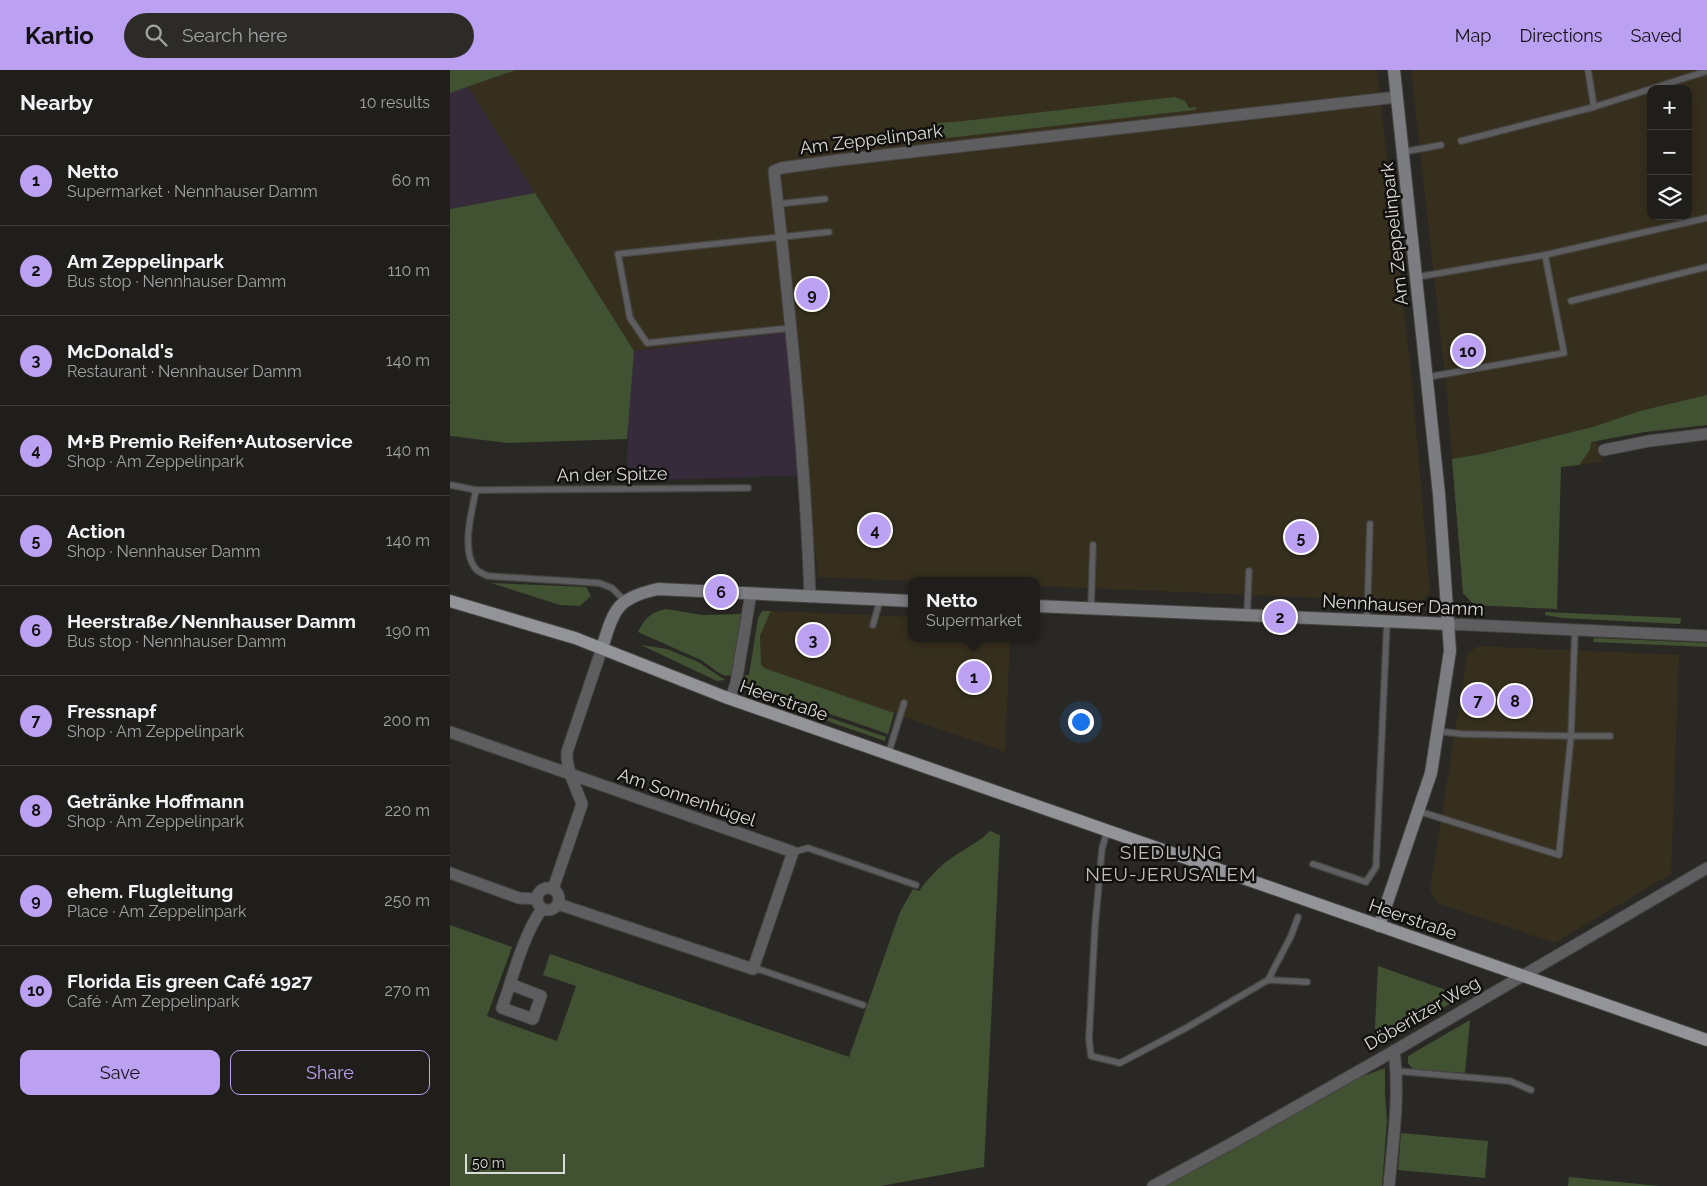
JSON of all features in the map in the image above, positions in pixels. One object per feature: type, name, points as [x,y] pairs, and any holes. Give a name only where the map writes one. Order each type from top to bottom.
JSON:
[{"type":"main road","name":"Am Zeppelinpark","points":[[1379,926],[1431,773],[1450,651],[1439,494],[1428,377],[1394,70]]},
{"type":"main road","points":[[602,648],[616,609],[636,595],[658,590],[908,601]]},
{"type":"main road","name":"Heerstraße","points":[[450,601],[498,614],[602,648],[731,700],[1707,1040]]},
{"type":"main road","name":"Nennhauser Damm","points":[[1040,606],[1449,624]]},
{"type":"street","name":"Am Zeppelinpark","points":[[810,597],[808,540],[791,328],[774,171],[782,168],[1397,97]]},
{"type":"street","points":[[1604,450],[1648,441],[1707,434]]},
{"type":"street","points":[[731,700],[736,683],[751,594]]},
{"type":"street","name":"Nennhauser Damm","points":[[1449,624],[1707,636]]},
{"type":"street","points":[[552,889],[582,804],[570,774],[566,760],[567,752],[602,648]]},
{"type":"street","name":"Am Sonnenhügel","points":[[450,732],[793,852]]},
{"type":"street","points":[[558,904],[753,970],[793,852]]},
{"type":"street","name":"Döberitzer Weg","points":[[1153,1186],[1394,1051],[1707,868]]},
{"type":"street","points":[[450,873],[539,904],[552,910],[558,904],[559,895],[552,889],[545,888],[537,895],[539,904],[510,984]]},
{"type":"street","points":[[1389,1186],[1397,1094],[1397,1071],[1394,1051]]},
{"type":"lane","points":[[1588,70],[1594,107]]},
{"type":"lane","points":[[1461,141],[1594,107],[1707,70]]},
{"type":"lane","points":[[1403,152],[1441,145]]},
{"type":"lane","points":[[778,204],[825,199]]},
{"type":"lane","points":[[1417,277],[1545,255],[1707,218]]},
{"type":"lane","points":[[791,328],[647,343],[630,318],[618,254],[829,232]]},
{"type":"lane","points":[[1428,377],[1564,353],[1545,255]]},
{"type":"lane","points":[[1571,301],[1707,267]]},
{"type":"lane","name":"An der Spitze","points":[[450,485],[476,490],[748,488]]},
{"type":"lane","points":[[476,490],[470,519],[468,553],[476,570],[488,576],[599,584],[612,588],[625,601]]},
{"type":"lane","points":[[1367,620],[1370,524]]},
{"type":"lane","points":[[1091,609],[1093,545]]},
{"type":"lane","points":[[1247,616],[1249,570]]},
{"type":"lane","points":[[873,625],[880,600]]},
{"type":"lane","points":[[1313,864],[1366,882],[1376,867],[1387,621]]},
{"type":"lane","points":[[1418,811],[1559,855],[1571,736],[1574,630]]},
{"type":"lane","points":[[888,755],[904,702]]},
{"type":"lane","points":[[1437,731],[1462,734],[1610,736]]},
{"type":"lane","points":[[1107,831],[1102,849],[1095,926],[1089,1039],[1091,1056],[1120,1063],[1186,1028],[1268,980],[1291,936],[1298,916]]},
{"type":"lane","name":"Am Sonnenhügel","points":[[793,852],[808,848],[916,885]]},
{"type":"lane","points":[[753,970],[761,970],[863,1005]]},
{"type":"lane","points":[[1268,980],[1307,982]]},
{"type":"lane","points":[[1397,1071],[1510,1081],[1530,1090]]},
{"type":"shaded area","points":[[516,70],[1377,70],[1412,382],[1430,593],[1420,602],[1040,586],[1040,577],[908,577],[908,581],[818,577],[791,332],[634,351],[468,87]]},
{"type":"shaded area","points":[[1411,70],[1707,70],[1707,400],[1593,427],[1603,462],[1561,467],[1557,609],[1474,605],[1463,593],[1446,384]]},
{"type":"shaded area","points":[[468,87],[535,193],[450,209],[450,93]]},
{"type":"shaded area","points":[[791,332],[807,475],[627,481],[628,413],[634,351]]},
{"type":"shaded area","points":[[772,611],[908,617],[908,642],[1010,642],[1005,752],[764,668],[761,664],[760,636]]},
{"type":"shaded area","points":[[1478,646],[1679,655],[1671,874],[1554,943],[1438,903],[1430,890],[1467,655]]},
{"type":"green space","points":[[450,70],[516,70],[450,93]]},
{"type":"green space","points":[[1175,97],[1185,101],[1189,108],[1197,107],[1195,110],[929,140],[928,133],[933,123]]},
{"type":"green space","points":[[535,193],[634,351],[627,439],[508,443],[450,436],[450,209]]},
{"type":"green space","points":[[1707,395],[1707,425],[1645,432],[1591,442],[1590,450],[1579,465],[1561,467],[1557,609],[1474,605],[1463,593],[1452,459],[1482,454],[1593,427],[1640,411]]},
{"type":"green space","points":[[491,583],[586,587],[591,596],[580,606],[560,605]]},
{"type":"green space","points":[[666,609],[702,615],[741,614],[731,675],[726,676],[719,673],[701,660],[638,632],[649,616]]},
{"type":"green space","points":[[762,611],[772,611],[760,636],[761,664],[764,668],[894,713],[888,734],[747,685],[745,675],[749,675],[758,618]]},
{"type":"green space","points":[[1545,612],[1681,618],[1680,624],[1563,618],[1545,615]]},
{"type":"green space","points":[[1594,638],[1707,643],[1707,647],[1593,642]]},
{"type":"green space","points":[[641,645],[667,649],[698,662],[725,680],[717,681]]},
{"type":"green space","points":[[746,689],[886,737],[885,741],[752,695]]},
{"type":"green space","points":[[990,831],[1000,835],[984,1167],[881,1186],[450,1186],[450,925],[512,947],[487,1016],[557,1041],[576,986],[543,975],[550,954],[849,1057],[900,912],[913,889],[919,891],[943,864],[977,842]]},
{"type":"green space","points":[[1378,966],[1463,996],[1374,1048]]},
{"type":"green space","points":[[1470,1020],[1465,1073],[1413,1069],[1408,1063],[1408,1056]]},
{"type":"green space","points":[[1385,1068],[1387,1120],[1382,1186],[1163,1186],[1355,1079]]},
{"type":"green space","points":[[1401,1133],[1488,1141],[1485,1178],[1398,1170]]},
{"type":"green space","points":[[1569,1177],[1659,1186],[1568,1186]]},
{"type":"place","name":"ehem. Flugleitung","points":[[812,294]]},
{"type":"place","name":"Florida Eis green Café 1927","points":[[1468,351]]},
{"type":"place","name":"M+B Premio Reifen+Autoservice","points":[[875,530]]},
{"type":"place","name":"Action","points":[[1301,537]]},
{"type":"place","name":"Heerstraße/Nennhauser Damm","points":[[721,592]]},
{"type":"place","name":"Am Zeppelinpark","points":[[1280,617]]},
{"type":"place","name":"McDonald's","points":[[813,640]]},
{"type":"place","name":"Netto","points":[[974,677]]},
{"type":"place","name":"Fressnapf","points":[[1478,700]]},
{"type":"place","name":"Getränke Hoffmann","points":[[1515,701]]},
{"type":"district","name":"SIEDLUNG NEU-JERUSALEM","points":[[1171,863]]}]
